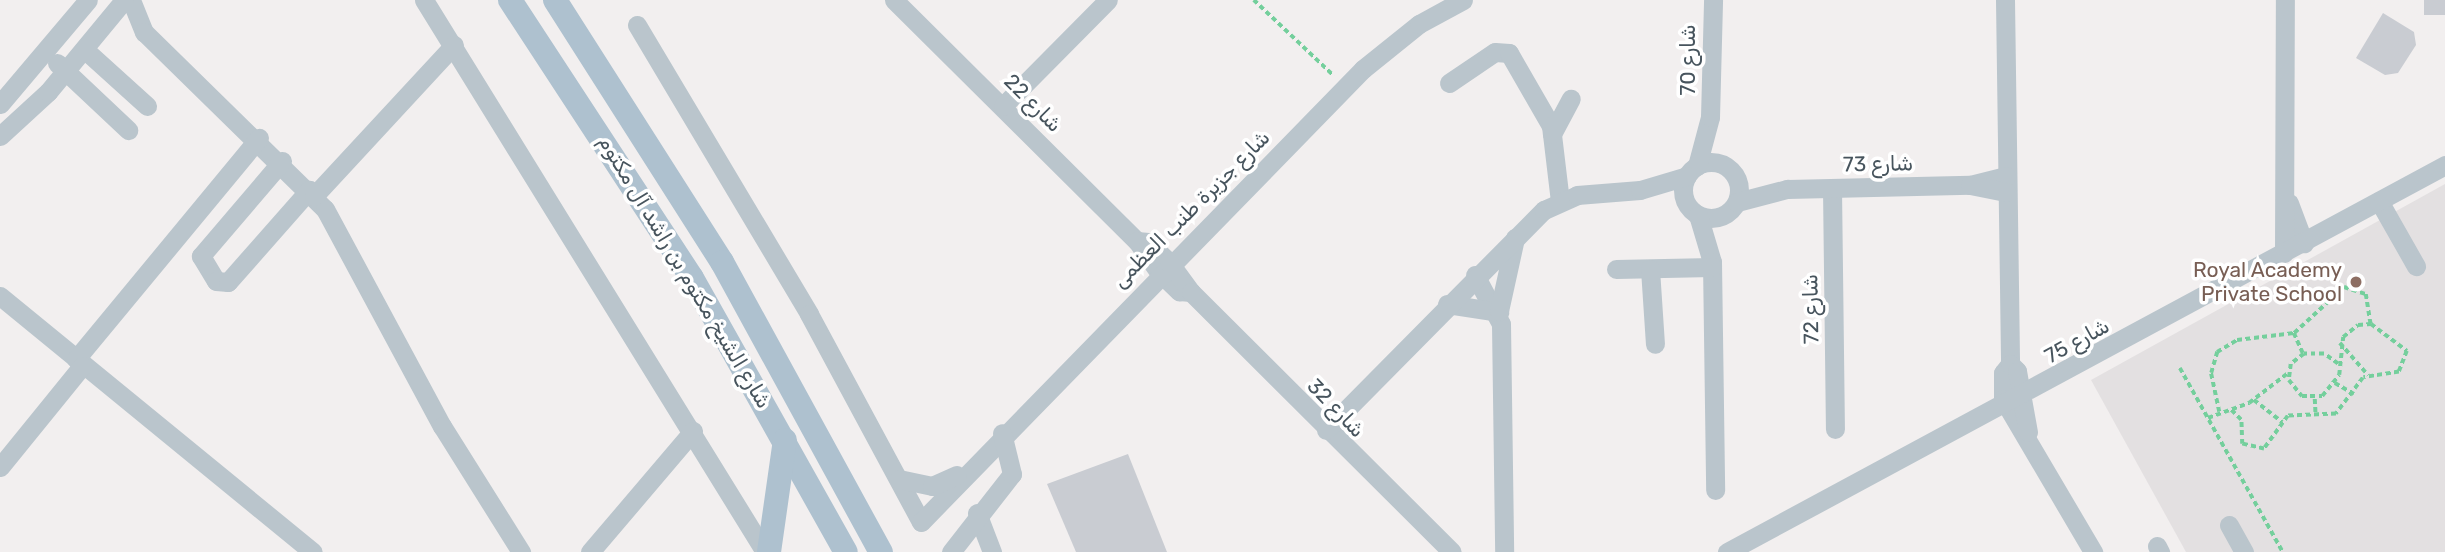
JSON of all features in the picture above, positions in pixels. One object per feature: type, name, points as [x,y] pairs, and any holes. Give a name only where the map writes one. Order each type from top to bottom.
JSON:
[{"type":"main road","name":"شارع الشيخ مكتوم بن راشد آل مكتوم","points":[[510,0],[653,214],[785,440],[846,552]]},
{"type":"main road","name":"شارع الشيخ مكتوم بن راشد آل مكتوم","points":[[555,0],[722,262],[881,552]]},
{"type":"main road","points":[[767,552],[785,440]]},
{"type":"street","points":[[0,104],[88,0]]},
{"type":"street","points":[[0,136],[64,73],[124,0]]},
{"type":"street","points":[[131,0],[144,32],[259,138],[311,193],[520,552]]},
{"type":"street","points":[[424,0],[767,552]]},
{"type":"street","name":"شارع 22","points":[[894,0],[1164,267]]},
{"type":"street","points":[[1003,106],[1108,0]]},
{"type":"street","name":"شارع جزيرة طنب العظمى","points":[[899,479],[921,522],[1002,433],[1345,87],[1399,38],[1464,0]]},
{"type":"street","points":[[2005,0],[2006,184],[2013,402],[2093,552]]},
{"type":"street","points":[[2284,253],[2289,203],[2285,0]]},
{"type":"street","name":"شارع 70","points":[[1710,1],[1710,117],[1692,171],[1693,211],[1712,265]]},
{"type":"street","points":[[104,25],[144,32]]},
{"type":"street","points":[[637,25],[899,479]]},
{"type":"street","points":[[60,35],[55,55],[64,73],[128,130]]},
{"type":"street","points":[[282,161],[201,256],[209,274],[218,283],[228,282],[454,45]]},
{"type":"street","points":[[84,49],[147,106]]},
{"type":"street","points":[[1326,430],[1518,232],[1560,201],[1552,134],[1509,53],[1495,52],[1449,83]]},
{"type":"street","points":[[1552,134],[1571,99]]},
{"type":"street","name":"شارع 70","points":[[1710,117],[1730,170],[1732,208],[1712,265]]},
{"type":"street","points":[[0,467],[79,362],[259,138]]},
{"type":"street","name":"شارع 75","points":[[1727,552],[2013,402],[2445,165]]},
{"type":"street","name":"شارع 73","points":[[1560,201],[1640,190],[1692,171],[1730,170],[1787,189]]},
{"type":"street","name":"شارع 73","points":[[1693,211],[1732,208],[1787,189],[2006,184]]},
{"type":"street","name":"شارع 72","points":[[1832,188],[1835,429]]},
{"type":"street","points":[[1640,190],[1693,211]]},
{"type":"street","points":[[2379,201],[2416,266]]},
{"type":"street","points":[[2289,203],[2304,243]]},
{"type":"street","points":[[1504,552],[1499,312],[1518,232]]},
{"type":"street","points":[[1616,269],[1712,265],[1716,490]]},
{"type":"street","name":"شارع 32","points":[[1164,267],[1179,291],[1191,292],[1326,430],[1452,552]]},
{"type":"street","points":[[1650,269],[1655,344]]},
{"type":"street","points":[[1475,275],[1499,312]]},
{"type":"street","points":[[0,296],[313,552]]},
{"type":"street","points":[[1447,304],[1499,312]]},
{"type":"street","points":[[590,552],[693,431]]},
{"type":"street","points":[[951,552],[977,513],[1013,469],[1002,433]]},
{"type":"street","name":"شارع جزيرة طنب العظمى","points":[[899,479],[932,486],[967,469]]},
{"type":"street","points":[[977,513],[992,552]]},
{"type":"street","points":[[2229,525],[2243,552]]},
{"type":"path","points":[[1254,0],[1345,87]]},
{"type":"path","points":[[2219,412],[2211,373],[2217,352],[2237,340],[2294,333],[2350,286],[2366,294],[2371,324]]},
{"type":"path","points":[[2230,409],[2241,420],[2242,444],[2252,450],[2274,443],[2282,422],[2292,414],[2316,416],[2342,410],[2368,375],[2399,372],[2408,357],[2401,341],[2371,324],[2351,328],[2340,343],[2335,383],[2315,399]]},
{"type":"path","points":[[2294,333],[2304,354]]},
{"type":"path","points":[[2340,343],[2368,375]]},
{"type":"path","points":[[2208,418],[2254,400],[2288,373],[2304,354],[2324,354],[2338,364]]},
{"type":"path","points":[[2180,368],[2283,552]]},
{"type":"path","points":[[2288,373],[2296,392],[2315,399]]},
{"type":"path","points":[[2335,383],[2354,394]]},
{"type":"path","points":[[2315,399],[2316,416]]},
{"type":"path","points":[[2254,400],[2282,422]]},
{"type":"shaded area","name":"Royal Academy Private School","points":[[2445,184],[2445,552],[2186,552],[2091,380]]},
{"type":"building","points":[[2424,0],[2445,0],[2445,15],[2424,15]]},
{"type":"building","points":[[2383,13],[2414,32],[2416,45],[2398,73],[2385,75],[2356,58]]},
{"type":"building","points":[[1128,454],[1167,552],[1076,552],[1047,484]]},
{"type":"place","name":"Royal Academy Private School","points":[[2356,282]]}]
